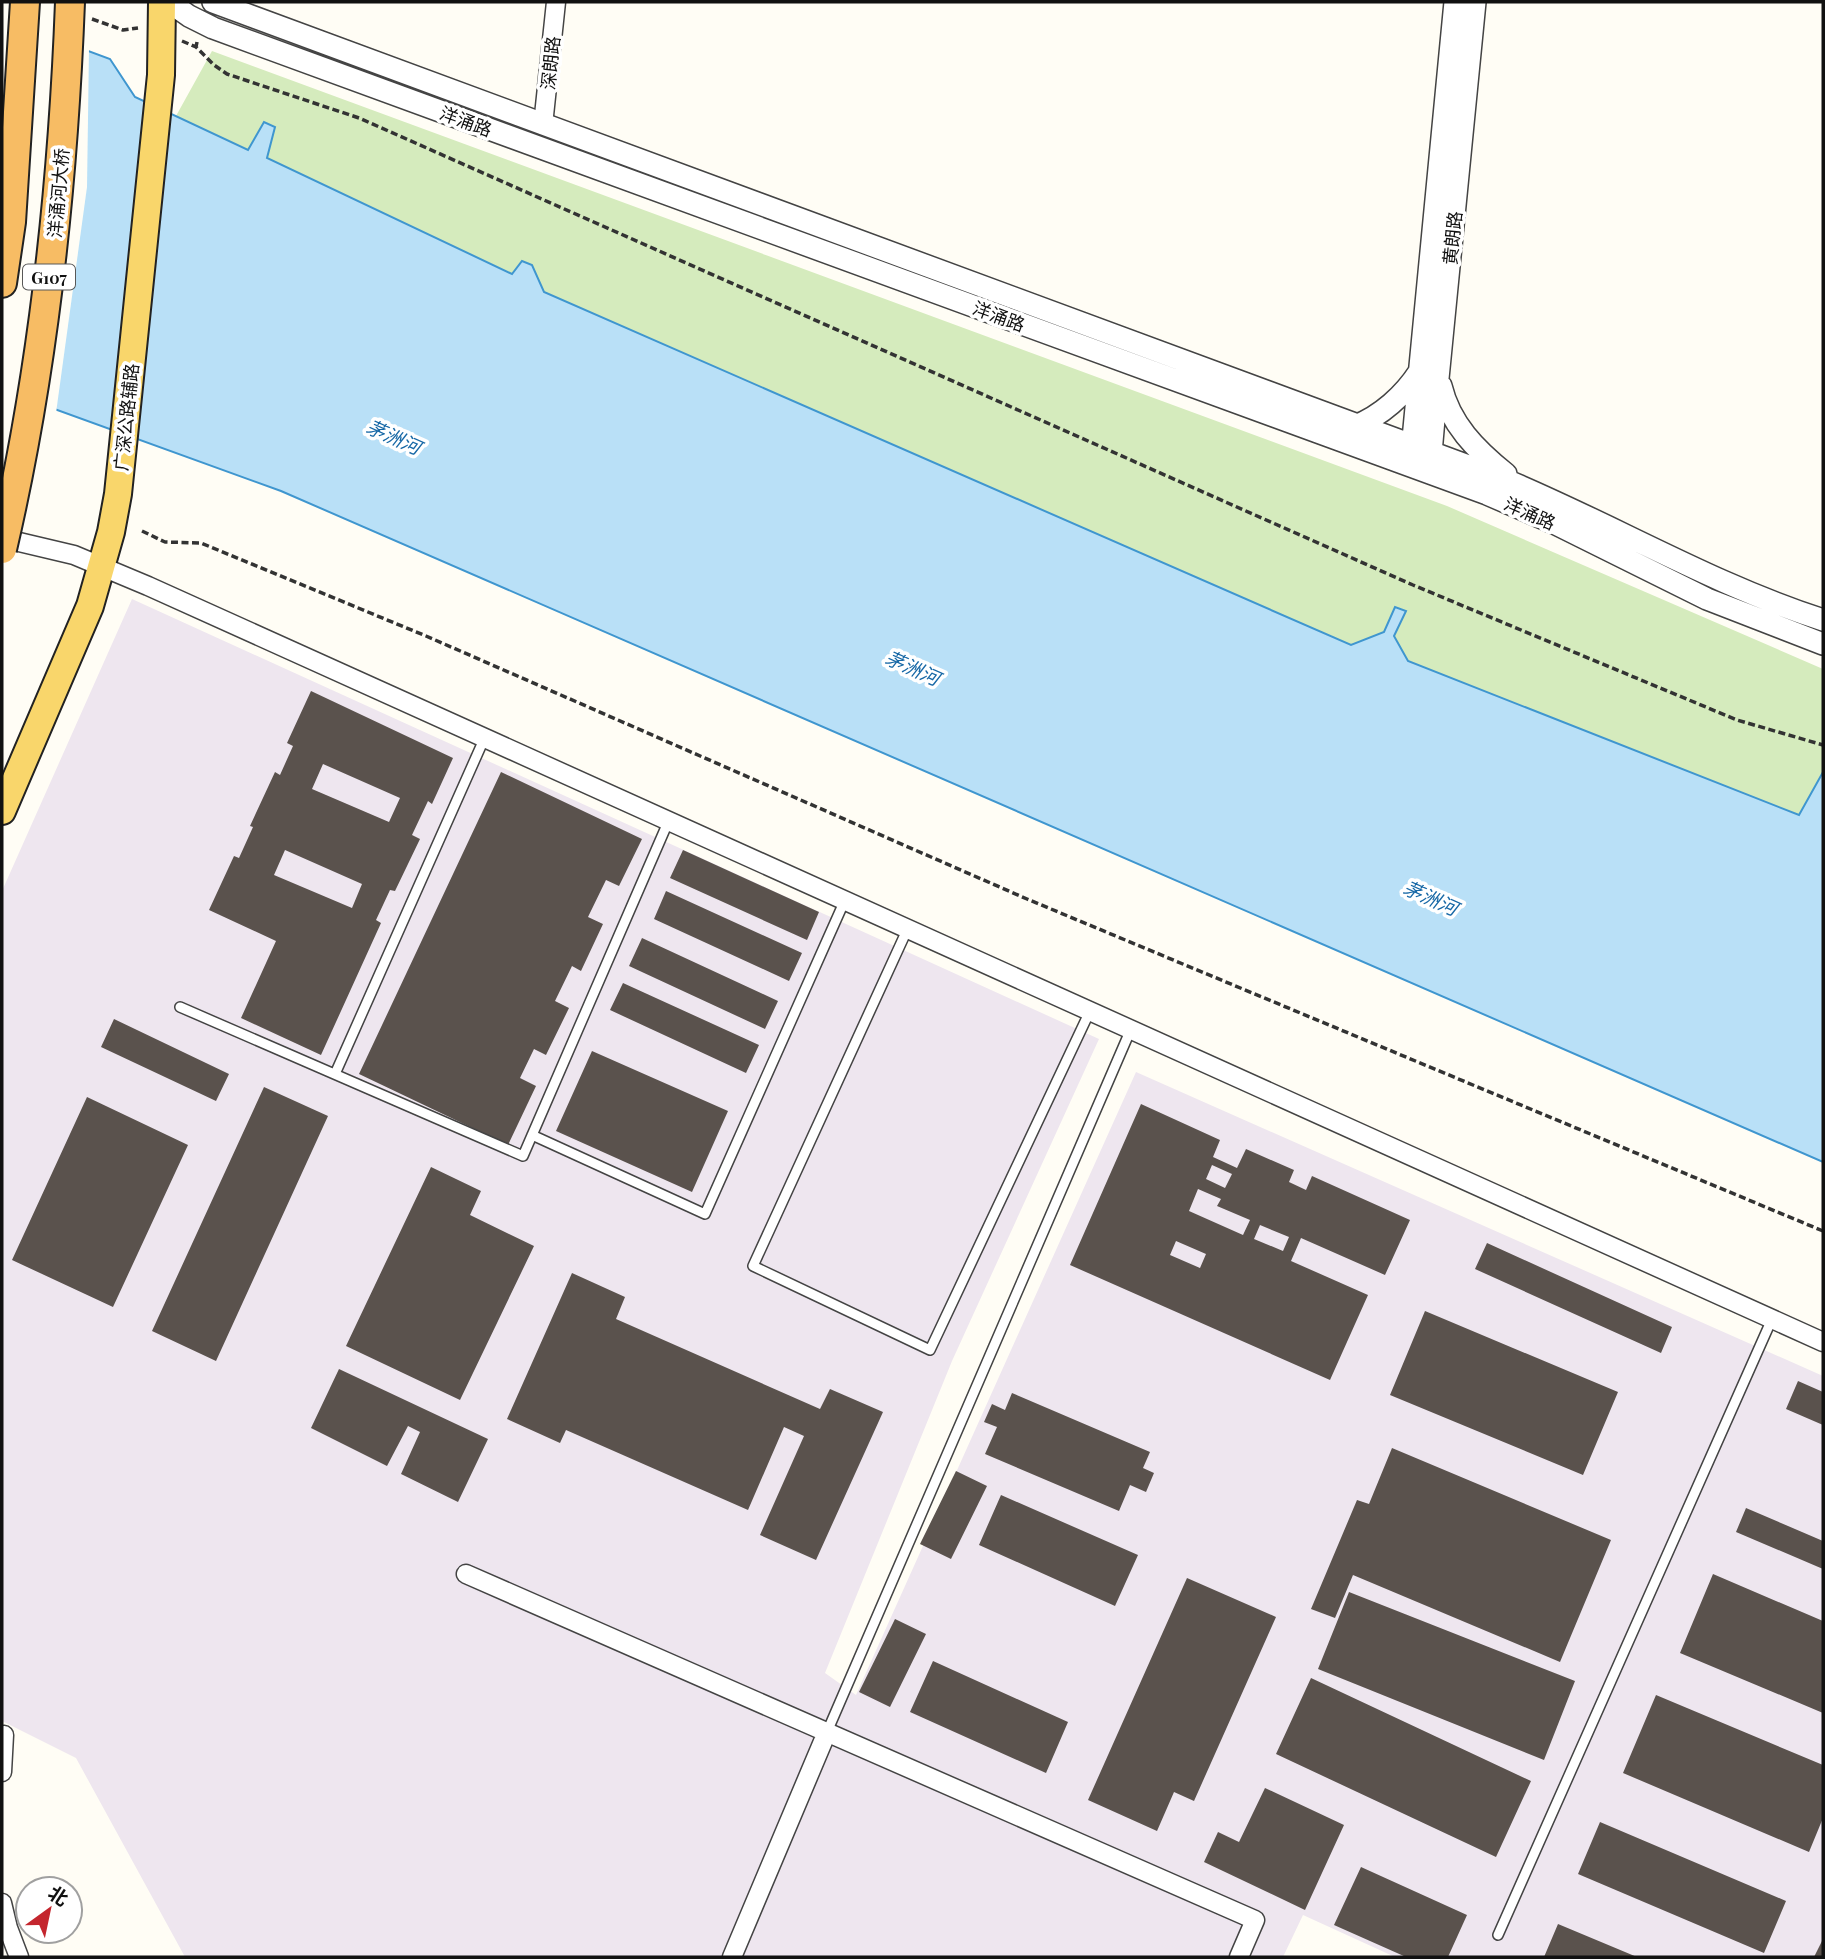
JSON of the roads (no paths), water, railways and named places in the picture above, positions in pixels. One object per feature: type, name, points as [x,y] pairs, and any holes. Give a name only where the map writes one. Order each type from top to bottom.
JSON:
[{"type":"highway","name":"G107","points":[[2,283],[11,222],[25,2]]},
{"type":"highway","name":"洋涌河大桥","points":[[2,549],[33,398],[46,308],[78,9]]},
{"type":"main road","name":"广深公路辅路","points":[[2,811],[90,606],[118,494],[161,75],[162,2]]},
{"type":"street","name":"洋涌路","points":[[169,2],[201,22],[1418,459],[1531,490],[1726,582],[1823,620]]},
{"type":"street","name":"洋涌路","points":[[213,2],[1355,426],[1707,599],[1823,645]]},
{"type":"street","name":"深朗路","points":[[543,125],[556,2]]},
{"type":"street","name":"黄朗路","points":[[1429,374],[1455,2]]},
{"type":"street","name":"黄朗路","points":[[1418,459],[1475,2]]},
{"type":"street","points":[[1355,426],[1378,414],[1429,374],[1470,442],[1501,470],[1531,490]]},
{"type":"street","points":[[2,538],[74,555],[102,566],[1823,1342]]},
{"type":"street","points":[[466,1574],[1255,1920],[1239,1957]]},
{"type":"street","points":[[732,1957],[827,1732]]},
{"type":"street","points":[[2,1772],[4,1735]]},
{"type":"street","points":[[2,1903],[19,1957]]},
{"type":"lane","points":[[335,1074],[485,737]]},
{"type":"lane","points":[[180,1007],[523,1156],[669,820]]},
{"type":"lane","points":[[532,1135],[705,1214],[845,900]]},
{"type":"lane","points":[[908,928],[753,1266],[930,1350],[1090,1010]]},
{"type":"lane","points":[[827,1732],[1130,1029]]},
{"type":"lane","points":[[1498,1935],[1772,1319]]},
{"type":"water","name":"茅洲河","points":[[2,19],[110,59],[135,97],[248,150],[264,122],[275,127],[267,158],[512,274],[522,261],[532,265],[544,292],[1351,645],[1384,632],[1395,607],[1406,611],[1394,636],[1408,661],[1799,815],[1823,772],[1823,1162],[281,491],[2,390]]}]
